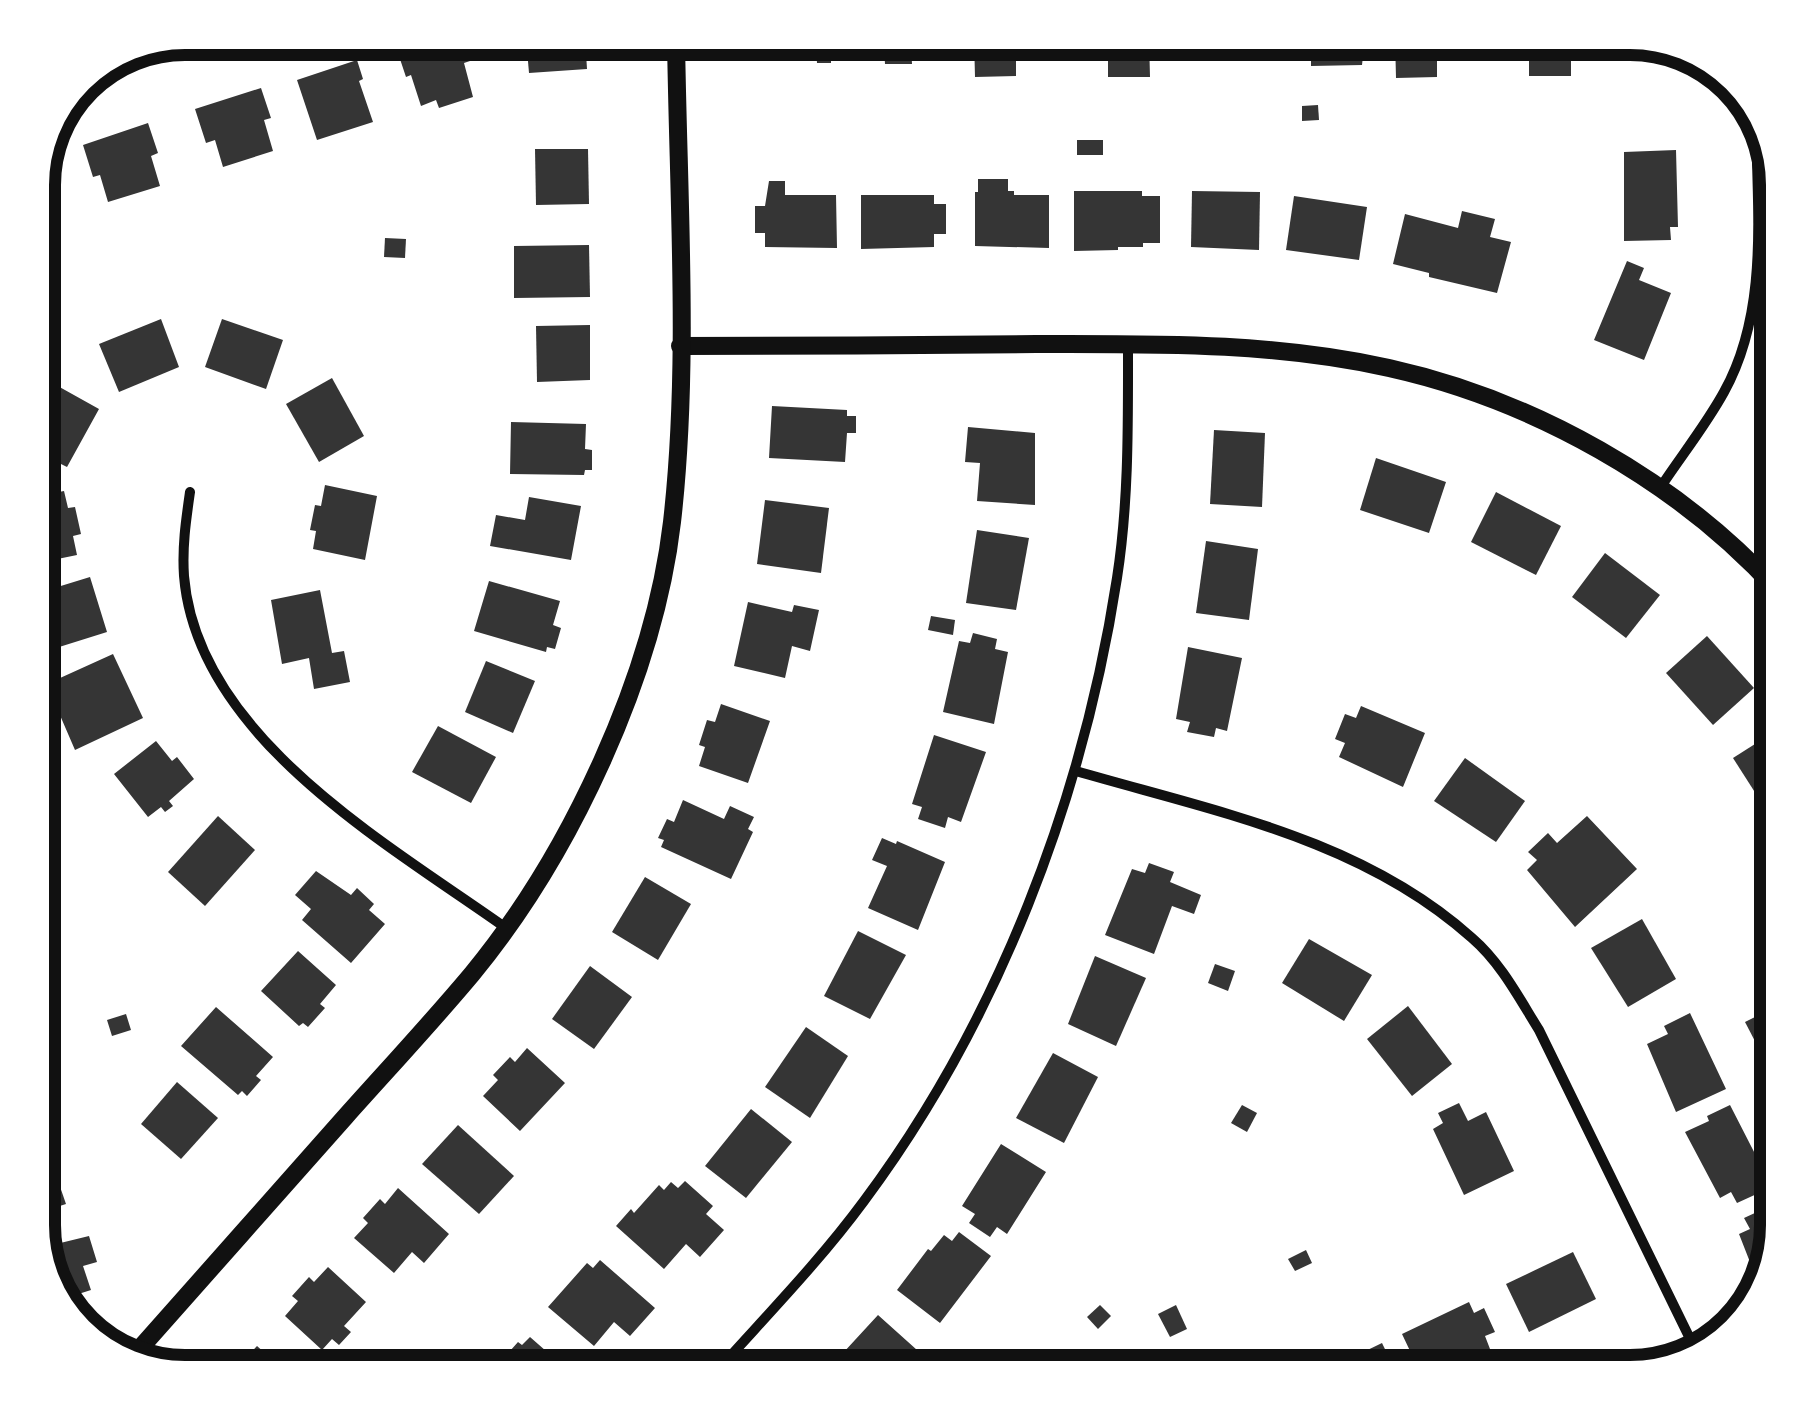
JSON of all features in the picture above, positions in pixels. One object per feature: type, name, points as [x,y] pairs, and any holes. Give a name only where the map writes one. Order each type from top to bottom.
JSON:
[{"type":"street","points":[[141,1347],[472,973],[553,856],[594,777],[632,681],[657,597],[672,524],[680,346],[676,55]]},
{"type":"street","points":[[1660,488],[1724,392],[1751,317],[1757,276],[1756,153]]},
{"type":"street","points":[[680,346],[1128,344],[1281,350],[1390,368],[1483,396],[1574,436],[1660,488],[1760,570]]},
{"type":"street","points":[[731,1355],[864,1201],[921,1117],[1013,941],[1076,772],[1101,666],[1118,575],[1126,481],[1128,344]]},
{"type":"street","points":[[190,492],[183,536],[184,579],[191,614],[210,664],[238,708],[270,747],[316,792],[506,928]]},
{"type":"street","points":[[1076,772],[1313,840],[1373,870],[1473,938],[1508,978],[1539,1030],[1690,1340]]},
{"type":"building","points":[[399,55],[471,55],[473,60],[464,63],[473,97],[439,108],[436,100],[421,106],[411,75],[406,77]]},
{"type":"building","points":[[527,55],[586,55],[587,69],[529,73]]},
{"type":"building","points":[[817,55],[831,55],[831,63],[817,63]]},
{"type":"building","points":[[884,55],[911,55],[912,64],[885,64]]},
{"type":"building","points":[[974,55],[1031,55],[1016,57],[1016,76],[975,77]]},
{"type":"building","points":[[1149,55],[1150,77],[1108,77],[1108,56],[1091,56]]},
{"type":"building","points":[[1289,55],[1363,55],[1362,65],[1311,66],[1311,61],[1289,61]]},
{"type":"building","points":[[1395,55],[1437,55],[1437,77],[1396,78]]},
{"type":"building","points":[[1529,55],[1571,55],[1571,76],[1529,76]]},
{"type":"building","points":[[357,60],[363,79],[359,81],[373,122],[317,140],[297,80]]},
{"type":"building","points":[[261,88],[271,118],[264,120],[273,151],[223,167],[215,140],[206,143],[195,109]]},
{"type":"building","points":[[1318,105],[1319,120],[1302,121],[1302,106]]},
{"type":"building","points":[[148,123],[158,153],[151,156],[160,186],[108,202],[100,175],[93,177],[83,145]]},
{"type":"building","points":[[1077,140],[1103,140],[1103,155],[1077,155]]},
{"type":"building","points":[[535,149],[588,149],[589,204],[536,205]]},
{"type":"building","points":[[1676,150],[1678,227],[1670,227],[1671,240],[1624,241],[1624,152]]},
{"type":"building","points":[[978,179],[1008,179],[1008,191],[1014,191],[1014,195],[1049,195],[1049,248],[975,246]]},
{"type":"building","points":[[769,181],[785,181],[785,195],[836,195],[837,248],[765,247],[765,233],[755,233],[755,206],[765,206]]},
{"type":"building","points":[[1074,191],[1142,191],[1142,196],[1160,196],[1160,243],[1118,250],[1074,251]]},
{"type":"building","points":[[1192,191],[1260,192],[1259,250],[1191,247]]},
{"type":"building","points":[[861,195],[934,195],[934,204],[946,204],[946,234],[934,234],[934,247],[861,249]]},
{"type":"building","points":[[1294,196],[1367,207],[1359,260],[1286,250]]},
{"type":"building","points":[[1462,211],[1495,219],[1490,237],[1511,242],[1497,293],[1393,264],[1405,214],[1458,228]]},
{"type":"building","points":[[385,238],[406,239],[405,258],[384,257]]},
{"type":"building","points":[[589,245],[590,297],[514,298],[514,246]]},
{"type":"building","points":[[1627,261],[1644,268],[1639,280],[1671,293],[1644,360],[1594,340]]},
{"type":"building","points":[[161,319],[179,367],[119,392],[99,344]]},
{"type":"building","points":[[222,319],[283,340],[266,389],[205,367]]},
{"type":"building","points":[[590,325],[590,380],[537,382],[536,326]]},
{"type":"building","points":[[332,378],[364,436],[319,462],[286,404]]},
{"type":"building","points":[[55,384],[99,409],[67,467],[57,462],[55,465]]},
{"type":"building","points":[[772,406],[847,410],[847,416],[856,416],[856,433],[847,433],[845,462],[769,458]]},
{"type":"building","points":[[511,422],[586,424],[585,449],[592,450],[592,470],[585,470],[584,475],[510,474]]},
{"type":"building","points":[[968,427],[1035,433],[1035,505],[977,501],[980,463],[965,462]]},
{"type":"building","points":[[1214,430],[1265,433],[1262,507],[1210,504]]},
{"type":"building","points":[[1376,458],[1446,482],[1429,533],[1360,510]]},
{"type":"building","points":[[325,485],[377,496],[365,560],[313,549],[316,531],[310,530],[315,505],[321,506]]},
{"type":"building","points":[[64,491],[68,508],[75,507],[81,534],[73,536],[77,555],[55,560],[55,493]]},
{"type":"building","points":[[1496,492],[1561,526],[1536,575],[1471,542]]},
{"type":"building","points":[[529,497],[581,506],[571,560],[490,546],[496,515],[525,520]]},
{"type":"building","points":[[765,500],[829,508],[821,573],[757,564]]},
{"type":"building","points":[[977,530],[1029,538],[1016,610],[966,603]]},
{"type":"building","points":[[1206,541],[1258,549],[1249,620],[1196,613]]},
{"type":"building","points":[[1605,553],[1660,595],[1626,638],[1572,597]]},
{"type":"building","points":[[90,577],[107,632],[56,648],[55,588]]},
{"type":"building","points":[[489,581],[560,601],[553,625],[561,628],[555,649],[547,647],[546,652],[474,631]]},
{"type":"building","points":[[320,590],[332,653],[344,651],[350,682],[314,689],[309,658],[282,664],[271,600]]},
{"type":"building","points":[[748,602],[792,612],[794,605],[819,610],[810,651],[792,646],[785,678],[734,666]]},
{"type":"building","points":[[931,616],[955,620],[953,635],[928,630]]},
{"type":"building","points":[[973,633],[997,639],[995,649],[1008,652],[994,724],[943,712],[959,641],[970,643]]},
{"type":"building","points":[[1707,636],[1754,688],[1713,725],[1666,673]]},
{"type":"building","points":[[1188,647],[1242,658],[1227,731],[1216,728],[1214,737],[1187,732],[1190,722],[1176,719]]},
{"type":"building","points":[[113,654],[143,718],[75,750],[55,706],[55,680]]},
{"type":"building","points":[[486,661],[535,681],[513,733],[465,712]]},
{"type":"building","points":[[721,704],[770,721],[748,783],[699,766],[705,747],[699,745],[707,720],[715,722]]},
{"type":"building","points":[[1361,706],[1425,733],[1403,787],[1339,757],[1345,743],[1335,739],[1345,714],[1356,718]]},
{"type":"building","points":[[438,726],[496,757],[471,803],[412,772]]},
{"type":"building","points":[[934,735],[986,752],[961,822],[948,817],[945,828],[918,819],[922,807],[912,804]]},
{"type":"building","points":[[156,741],[172,761],[177,757],[194,779],[169,801],[173,806],[165,812],[161,807],[148,817],[114,774]]},
{"type":"building","points":[[1760,741],[1760,800],[1733,758]]},
{"type":"building","points":[[1465,758],[1525,801],[1496,842],[1434,801]]},
{"type":"building","points":[[683,800],[724,819],[730,806],[754,817],[748,829],[753,832],[731,879],[661,847],[664,840],[658,838],[667,819],[674,822]]},
{"type":"building","points":[[218,816],[255,850],[205,906],[168,872]]},
{"type":"building","points":[[1587,816],[1637,869],[1575,927],[1527,870],[1537,860],[1528,852],[1548,833],[1557,843]]},
{"type":"building","points":[[882,838],[945,862],[918,930],[868,908],[887,866],[872,860]]},
{"type":"building","points":[[1149,863],[1174,872],[1170,882],[1201,895],[1194,914],[1172,906],[1154,954],[1105,935],[1132,869],[1145,873]]},
{"type":"building","points":[[316,871],[351,895],[357,888],[374,904],[369,910],[385,924],[351,963],[302,920],[311,909],[295,895]]},
{"type":"building","points":[[645,877],[691,904],[658,960],[612,932]]},
{"type":"building","points":[[1642,919],[1676,979],[1628,1007],[1591,948]]},
{"type":"building","points":[[858,931],[906,955],[870,1019],[824,996]]},
{"type":"building","points":[[1309,939],[1372,975],[1344,1021],[1282,983]]},
{"type":"building","points":[[298,951],[336,985],[320,1004],[325,1008],[308,1027],[303,1023],[299,1026],[261,991]]},
{"type":"building","points":[[1095,956],[1146,978],[1116,1046],[1068,1024]]},
{"type":"building","points":[[1215,964],[1235,971],[1228,991],[1208,983]]},
{"type":"building","points":[[590,966],[632,997],[594,1049],[552,1019]]},
{"type":"building","points":[[1408,1006],[1452,1064],[1412,1096],[1367,1039]]},
{"type":"building","points":[[216,1007],[273,1057],[256,1076],[261,1080],[247,1096],[242,1091],[238,1095],[181,1046]]},
{"type":"building","points":[[1690,1013],[1726,1089],[1676,1112],[1647,1044],[1668,1034],[1664,1026]]},
{"type":"building","points":[[126,1014],[131,1030],[112,1036],[107,1020]]},
{"type":"building","points":[[1760,1014],[1760,1046],[1758,1047],[1745,1022]]},
{"type":"building","points":[[806,1027],[848,1056],[810,1118],[765,1087]]},
{"type":"building","points":[[527,1048],[565,1083],[520,1131],[483,1096],[498,1080],[493,1075],[510,1057],[515,1062]]},
{"type":"building","points":[[1053,1053],[1098,1077],[1064,1143],[1016,1118]]},
{"type":"building","points":[[177,1082],[218,1118],[181,1159],[141,1124]]},
{"type":"building","points":[[1459,1103],[1468,1121],[1486,1112],[1514,1171],[1464,1195],[1433,1129],[1443,1123],[1438,1113]]},
{"type":"building","points":[[1242,1105],[1257,1113],[1247,1132],[1231,1123]]},
{"type":"building","points":[[1730,1105],[1760,1164],[1760,1192],[1737,1203],[1731,1192],[1720,1198],[1685,1132],[1709,1121],[1707,1116]]},
{"type":"building","points":[[751,1109],[792,1142],[746,1198],[705,1166]]},
{"type":"building","points":[[458,1125],[514,1176],[479,1214],[422,1164]]},
{"type":"building","points":[[1001,1144],[1046,1172],[1007,1234],[997,1227],[990,1237],[969,1223],[975,1214],[962,1206]]},
{"type":"building","points":[[55,1172],[66,1204],[55,1208]]},
{"type":"building","points":[[685,1181],[713,1206],[706,1214],[724,1230],[700,1257],[686,1244],[664,1269],[616,1226],[631,1209],[634,1213],[659,1185],[664,1190],[671,1182],[678,1188]]},
{"type":"building","points":[[398,1188],[449,1234],[424,1263],[412,1252],[394,1273],[354,1238],[368,1223],[363,1218],[380,1199],[385,1204]]},
{"type":"building","points":[[1760,1211],[1759,1242],[1752,1268],[1739,1234],[1750,1229],[1744,1218]]},
{"type":"building","points":[[959,1232],[991,1256],[940,1323],[897,1290],[928,1249],[931,1251],[944,1235],[952,1241]]},
{"type":"building","points":[[89,1236],[97,1262],[83,1266],[91,1290],[76,1295],[57,1244]]},
{"type":"building","points":[[1306,1250],[1312,1263],[1295,1271],[1288,1259]]},
{"type":"building","points":[[1573,1252],[1596,1299],[1529,1332],[1506,1284]]},
{"type":"building","points":[[600,1260],[655,1308],[630,1336],[614,1322],[594,1346],[548,1307],[587,1263],[593,1268]]},
{"type":"building","points":[[328,1267],[366,1302],[344,1326],[351,1332],[339,1345],[332,1339],[322,1350],[285,1316],[298,1301],[292,1296],[309,1277],[314,1282]]},
{"type":"building","points":[[1469,1302],[1474,1313],[1484,1308],[1495,1332],[1485,1336],[1490,1349],[1477,1355],[1412,1355],[1402,1334]]},
{"type":"building","points":[[1100,1305],[1111,1316],[1098,1329],[1087,1317]]},
{"type":"building","points":[[1176,1305],[1187,1329],[1170,1337],[1158,1314]]},
{"type":"building","points":[[878,1315],[917,1350],[912,1355],[843,1353]]},
{"type":"building","points":[[530,1337],[551,1355],[506,1355],[518,1342],[522,1345]]},
{"type":"building","points":[[1382,1343],[1388,1355],[1357,1355]]},
{"type":"building","points":[[257,1346],[267,1355],[249,1355]]}]
